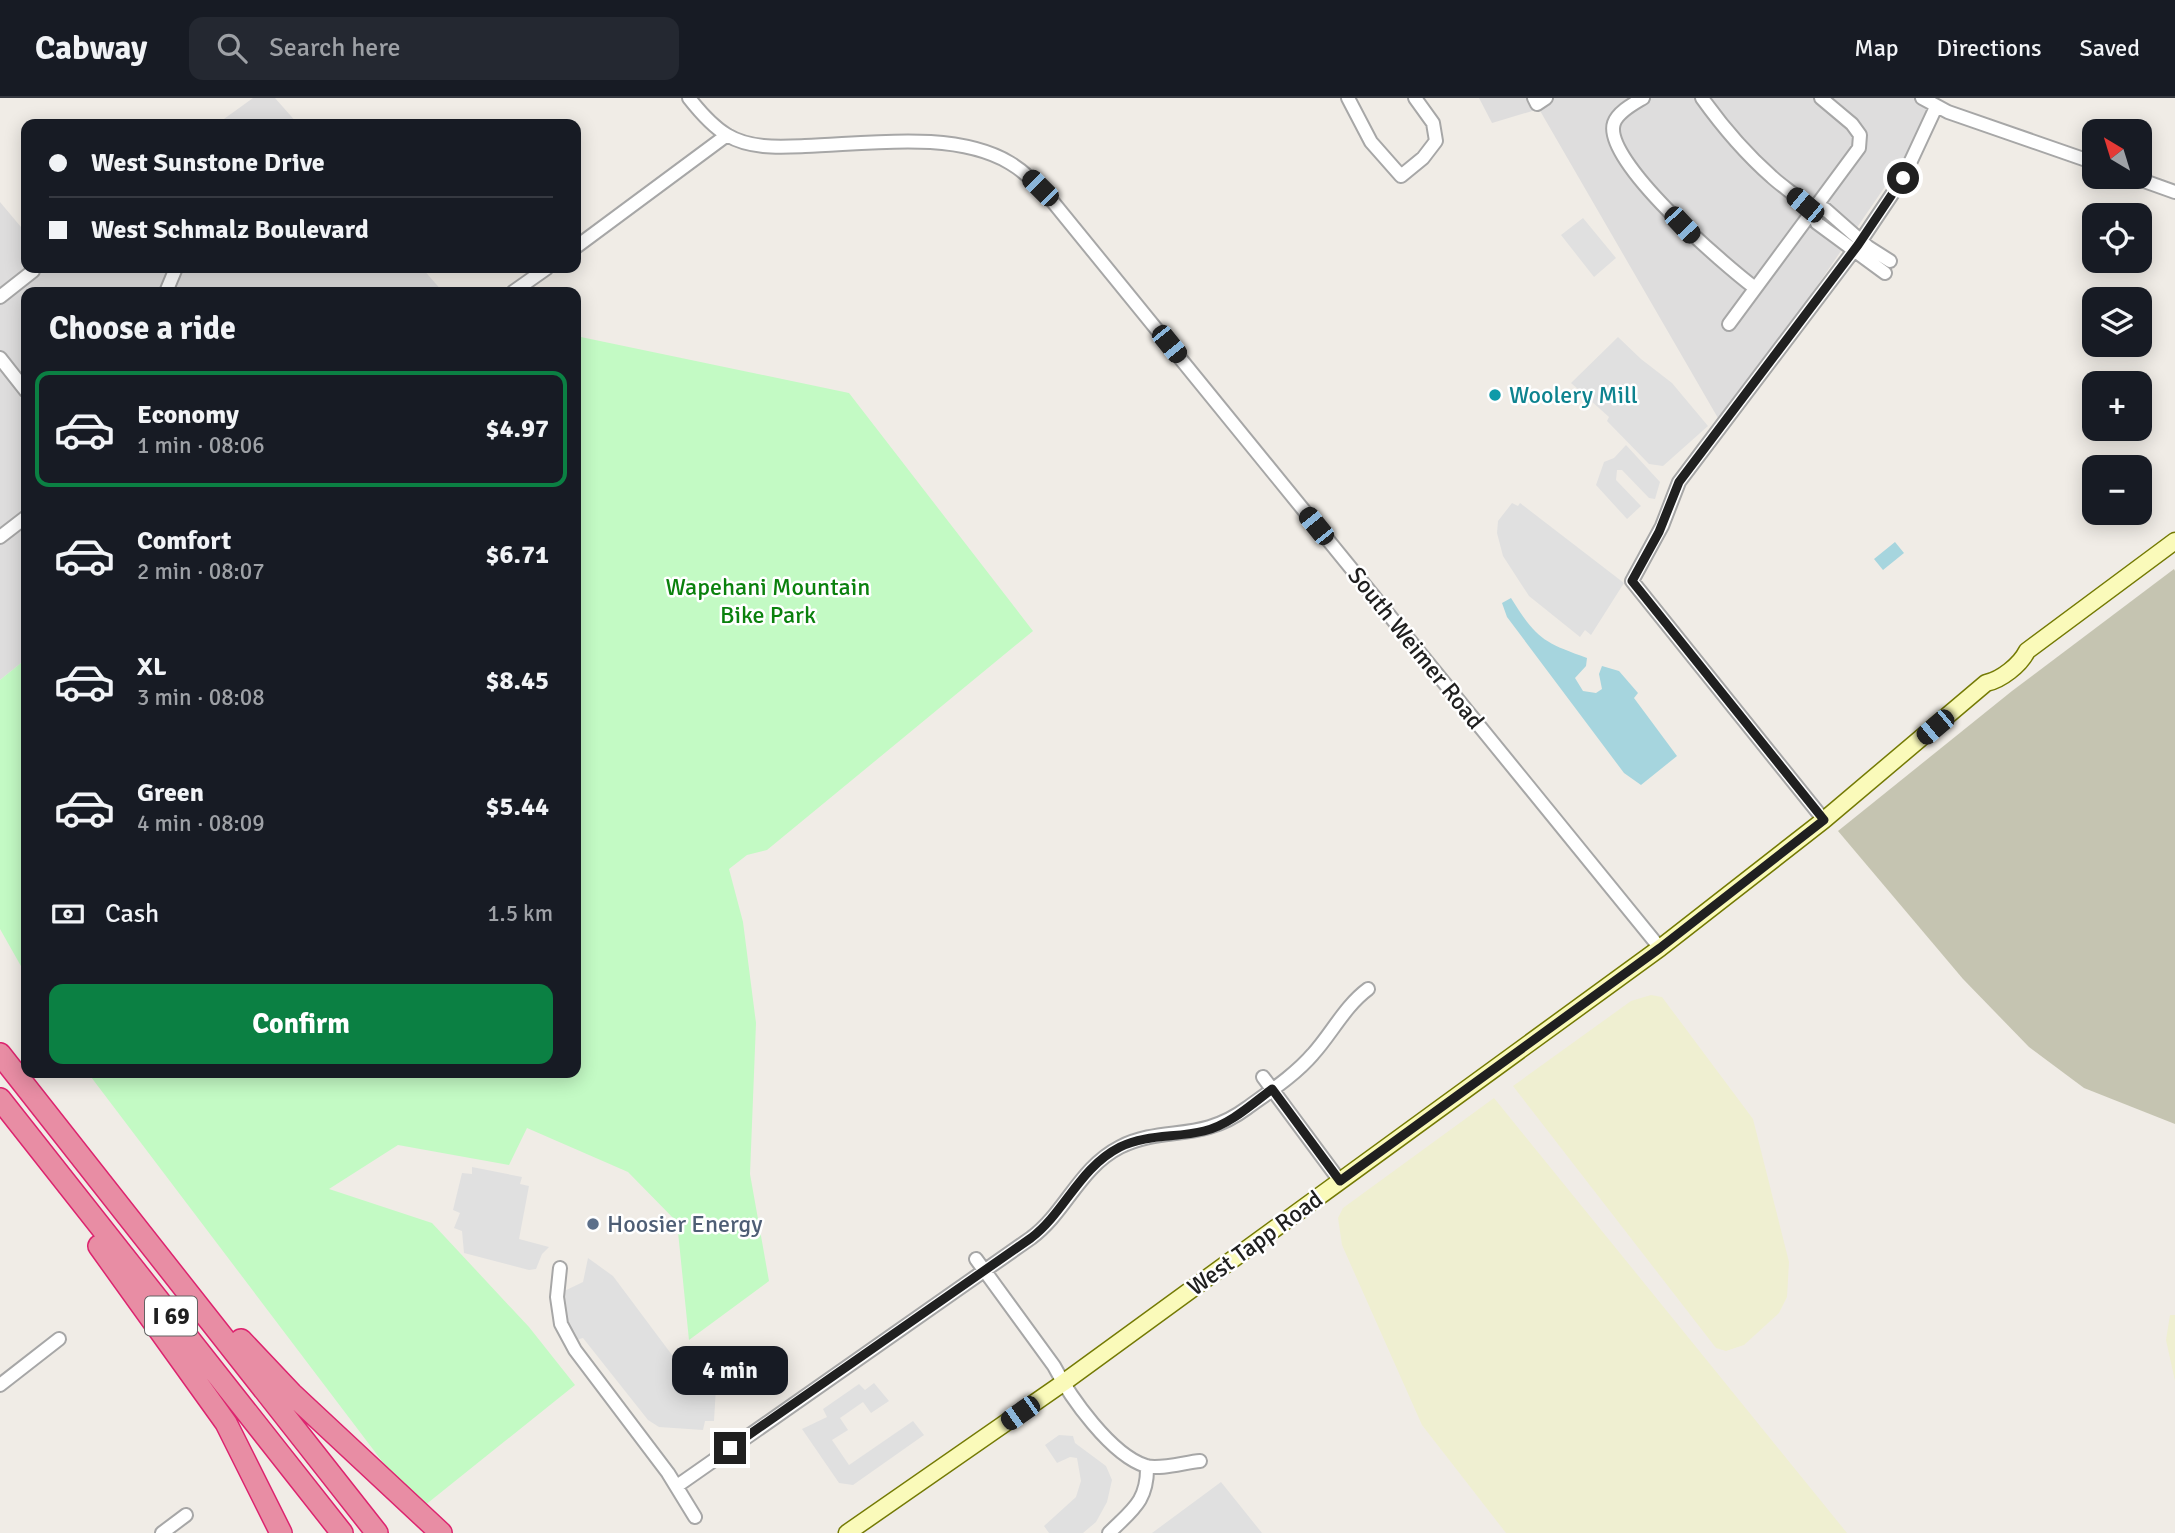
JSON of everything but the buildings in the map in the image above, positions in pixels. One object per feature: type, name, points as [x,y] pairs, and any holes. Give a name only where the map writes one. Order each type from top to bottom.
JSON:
[{"type":"highway","name":"I 69","points":[[0,1054],[377,1533]]},
{"type":"highway","name":"I 69","points":[[0,1099],[342,1533]]},
{"type":"highway","points":[[0,1107],[24,1146],[226,1423],[281,1533]]},
{"type":"highway","points":[[100,1181],[275,1376],[442,1533]]},
{"type":"main road","name":"West Tapp Road","points":[[847,1533],[1063,1383],[1660,948],[1824,820],[1986,683],[1996,668],[2018,652],[2027,651],[2175,541]]},
{"type":"street","name":"South Weimer Road","points":[[689,98],[727,135],[767,146],[933,143],[967,146],[1000,157],[1030,178],[1152,323],[1660,948]]},
{"type":"street","points":[[1348,98],[1371,142],[1401,176],[1423,158],[1436,142],[1433,123],[1415,98]]},
{"type":"street","points":[[1643,98],[1621,113],[1614,123],[1615,144],[1656,197],[1695,238],[1755,288]]},
{"type":"street","points":[[1702,98],[1719,122],[1771,177],[1814,212],[1817,223],[1857,245],[1888,267]]},
{"type":"street","points":[[1729,324],[1859,148],[1860,135],[1852,124],[1821,98]]},
{"type":"street","points":[[1922,98],[1936,107],[2082,158]]},
{"type":"street","points":[[1824,820],[1632,581],[1659,532],[1679,482],[1857,245],[1903,178],[1936,107]]},
{"type":"street","points":[[581,243],[727,135]]},
{"type":"street","points":[[2152,184],[2175,192]]},
{"type":"street","points":[[0,298],[31,273]]},
{"type":"street","points":[[520,287],[540,273]]},
{"type":"street","points":[[0,358],[21,385]]},
{"type":"street","points":[[0,537],[21,521]]},
{"type":"street","points":[[677,1486],[980,1265],[1041,1231],[1085,1173],[1112,1152],[1141,1140],[1211,1129],[1243,1111],[1305,1063],[1356,998],[1368,989]]},
{"type":"street","points":[[1263,1077],[1340,1181]]},
{"type":"street","points":[[980,1265],[1054,1366],[1063,1383],[1114,1446],[1147,1466],[1200,1461]]},
{"type":"street","points":[[560,1268],[556,1297],[566,1333],[575,1350],[677,1486],[695,1517]]},
{"type":"street","points":[[0,1385],[59,1339]]},
{"type":"street","points":[[1109,1533],[1137,1506],[1148,1488],[1147,1466]]},
{"type":"street","points":[[162,1533],[186,1515]]},
{"type":"shaded area","points":[[253,98],[275,98],[294,119],[224,119]]},
{"type":"shaded area","points":[[1479,98],[1923,98],[1938,109],[1722,425],[1539,109],[1492,123]]},
{"type":"shaded area","points":[[0,202],[21,227],[21,273],[426,273],[439,287],[21,287],[21,663],[0,680]]},
{"type":"shaded area","points":[[1583,218],[1616,258],[1594,277],[1561,235]]},
{"type":"shaded area","points":[[1618,337],[1672,383],[1708,426],[1663,466],[1649,464],[1607,421],[1609,417],[1571,383]]},
{"type":"shaded area","points":[[1626,445],[1660,482],[1655,499],[1649,498],[1622,470],[1617,470],[1616,480],[1641,506],[1627,519],[1596,485],[1604,462],[1614,458]]},
{"type":"shaded area","points":[[1512,503],[1518,506],[1520,503],[1624,583],[1591,635],[1585,630],[1580,637],[1529,596],[1503,556],[1497,533],[1498,521]]},
{"type":"shaded area","points":[[2174,569],[2175,1124],[2084,1088],[2029,1047],[1963,979],[1838,831],[2012,691]]},
{"type":"shaded area","points":[[1651,995],[1662,997],[1753,1119],[1789,1262],[1787,1297],[1779,1313],[1744,1345],[1726,1351],[1716,1348],[1513,1086],[1631,1001]]},
{"type":"shaded area","points":[[1494,1098],[1847,1533],[1506,1533],[1422,1425],[1342,1245],[1338,1218],[1343,1208]]},
{"type":"shaded area","points":[[472,1167],[522,1177],[520,1184],[529,1186],[519,1239],[549,1247],[542,1254],[536,1269],[529,1270],[464,1253],[462,1231],[454,1228],[460,1213],[453,1210],[462,1173],[472,1174]]},
{"type":"shaded area","points":[[588,1258],[613,1276],[672,1355],[709,1361],[709,1369],[717,1370],[714,1421],[705,1421],[703,1430],[659,1427],[648,1420],[583,1338],[576,1340],[550,1290],[560,1293],[583,1282]]},
{"type":"shaded area","points":[[2170,1315],[2175,1315],[2175,1381],[2166,1340]]},
{"type":"shaded area","points":[[874,1383],[889,1401],[871,1413],[863,1402],[840,1418],[848,1430],[832,1440],[849,1465],[913,1421],[924,1435],[853,1485],[839,1483],[802,1429],[827,1417],[823,1409],[859,1384],[865,1390]]},
{"type":"shaded area","points":[[1059,1435],[1073,1436],[1075,1443],[1106,1466],[1112,1480],[1107,1502],[1096,1522],[1083,1533],[1049,1533],[1044,1526],[1076,1497],[1081,1481],[1077,1458],[1070,1457],[1057,1463],[1045,1445]]},
{"type":"shaded area","points":[[1221,1482],[1262,1533],[1152,1533]]},
{"type":"green space","name":"Wapehani Mountain Bike Park","points":[[581,337],[849,393],[1033,631],[767,850],[747,855],[729,869],[743,922],[756,1023],[750,1174],[769,1281],[689,1340],[677,1222],[628,1172],[527,1128],[509,1165],[398,1145],[329,1189],[432,1223],[529,1327],[575,1385],[419,1510],[92,1078],[581,1078]]},
{"type":"green space","points":[[21,663],[21,966],[0,929],[0,680]]},
{"type":"water","points":[[1895,542],[1904,553],[1883,570],[1874,559]]},
{"type":"water","points":[[1511,598],[1527,622],[1542,637],[1560,648],[1587,658],[1586,666],[1575,678],[1583,691],[1596,693],[1602,689],[1599,674],[1602,666],[1619,671],[1638,693],[1634,698],[1677,756],[1641,785],[1624,773],[1507,617],[1502,603]]},
{"type":"place","name":"Woolery Mill","points":[[1495,395]]},
{"type":"place","name":"Hoosier Energy","points":[[593,1224]]},
{"type":"route","points":[[730,1448],[1041,1231],[1085,1173],[1122,1146],[1141,1140],[1211,1129],[1243,1111],[1272,1089],[1340,1181],[1660,948],[1824,820],[1632,581],[1659,532],[1679,482],[1858,245],[1903,178]]}]
